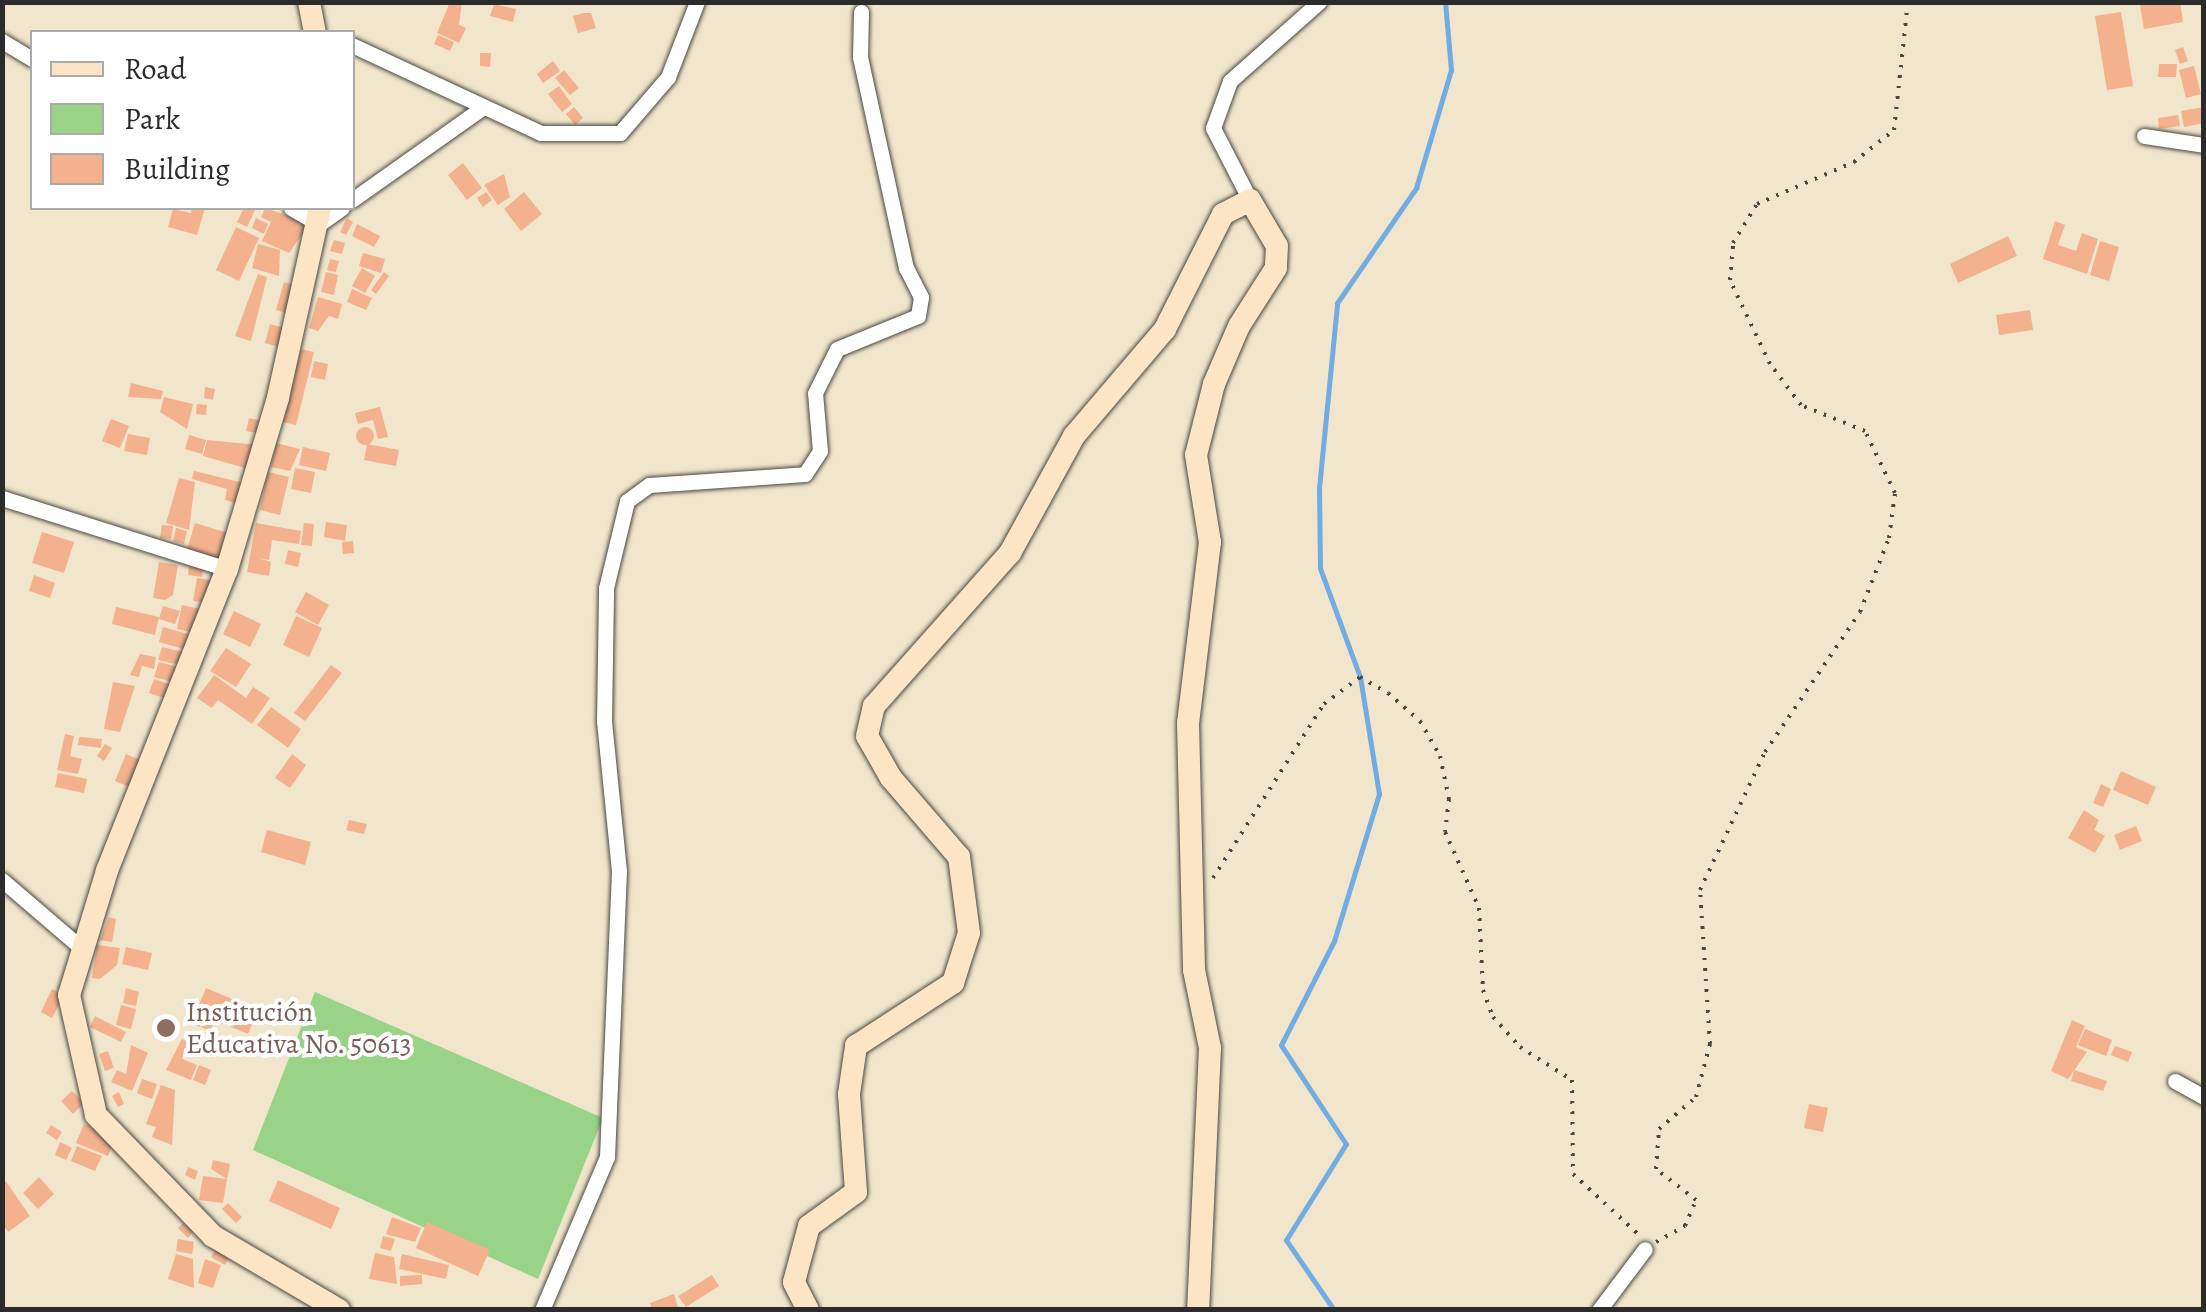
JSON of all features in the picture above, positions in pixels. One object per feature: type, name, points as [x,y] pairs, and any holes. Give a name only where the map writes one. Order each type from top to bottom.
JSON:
[{"type":"street","points":[[355,46],[541,133],[620,132],[668,77],[698,2]]},
{"type":"street","points":[[1198,1310],[1210,1048],[1194,970],[1188,723],[1210,542],[1196,455],[1214,384],[1239,326],[1276,268],[1277,246],[1213,128],[1230,82],[1319,2]]},
{"type":"street","points":[[542,1310],[607,1157],[619,871],[604,720],[606,588],[627,501],[650,485],[805,474],[820,451],[815,392],[838,349],[918,316],[920,297],[906,268],[860,57],[861,12]]},
{"type":"street","points":[[2,42],[30,58]]},
{"type":"street","points":[[355,198],[482,108]]},
{"type":"street","points":[[2144,136],[2204,145]]},
{"type":"street","points":[[808,1310],[794,1282],[808,1226],[856,1192],[849,1094],[856,1046],[953,983],[969,933],[959,857],[891,778],[867,736],[874,706],[1010,553],[1074,436],[1166,329],[1223,214],[1250,200]]},
{"type":"street","points":[[320,216],[227,569],[79,946],[70,1022],[96,1115],[213,1236],[311,1302],[339,1310]]},
{"type":"street","points":[[2,498],[227,569]]},
{"type":"street","points":[[2,880],[79,946]]},
{"type":"street","points":[[2174,1081],[2204,1096]]},
{"type":"street","points":[[1599,1310],[1645,1249]]},
{"type":"path","points":[[1213,879],[1324,704],[1360,677],[1388,693],[1420,721],[1440,756],[1450,799],[1445,832],[1479,908],[1483,990],[1493,1017],[1520,1047],[1572,1080],[1573,1174],[1633,1222],[1645,1249],[1686,1226],[1696,1200],[1656,1169],[1659,1129],[1696,1097],[1710,1044],[1700,890],[1766,752],[1860,612],[1889,538],[1895,494],[1865,431],[1801,405],[1770,364],[1730,280],[1733,243],[1757,204],[1854,162],[1894,130],[1908,2]]},
{"type":"green space","points":[[315,992],[603,1118],[538,1279],[253,1150]]},
{"type":"building","points":[[450,2],[462,2],[459,25],[466,28],[459,43],[437,33]]},
{"type":"building","points":[[2180,2],[2183,22],[2144,29],[2140,5]]},
{"type":"building","points":[[494,4],[516,9],[513,22],[490,16]]},
{"type":"building","points":[[2121,12],[2133,86],[2107,90],[2095,16]]},
{"type":"building","points":[[591,13],[596,28],[578,33],[573,16]]},
{"type":"building","points":[[438,35],[454,42],[450,51],[434,44]]},
{"type":"building","points":[[2183,47],[2188,61],[2180,64],[2175,50]]},
{"type":"building","points":[[480,53],[491,53],[490,67],[480,66]]},
{"type":"building","points":[[553,61],[560,71],[543,83],[537,74]]},
{"type":"building","points":[[2159,64],[2177,64],[2176,77],[2158,77]]},
{"type":"building","points":[[2194,66],[2201,94],[2186,98],[2179,70]]},
{"type":"building","points":[[564,70],[579,88],[570,95],[555,78]]},
{"type":"building","points":[[559,86],[572,104],[562,112],[548,94]]},
{"type":"building","points":[[574,107],[583,118],[575,125],[566,114]]},
{"type":"building","points":[[2204,107],[2204,123],[2184,127],[2181,111]]},
{"type":"building","points":[[2178,115],[2180,126],[2159,129],[2158,118]]},
{"type":"building","points":[[463,163],[482,188],[467,200],[448,175]]},
{"type":"building","points":[[504,174],[510,197],[498,205],[484,185]]},
{"type":"building","points":[[486,192],[492,200],[483,207],[477,198]]},
{"type":"building","points":[[524,192],[542,214],[521,231],[504,209]]},
{"type":"building","points":[[173,210],[204,210],[197,235],[168,227]]},
{"type":"building","points":[[243,210],[255,210],[247,227],[237,222]]},
{"type":"building","points":[[264,210],[271,210],[310,223],[289,253],[262,241],[271,222],[261,217]]},
{"type":"building","points":[[256,218],[268,224],[264,234],[252,228]]},
{"type":"building","points":[[347,218],[353,222],[346,235],[340,232]]},
{"type":"building","points":[[2055,221],[2065,225],[2058,245],[2076,251],[2082,233],[2098,239],[2087,274],[2043,259]]},
{"type":"building","points":[[357,224],[380,236],[374,247],[352,236]]},
{"type":"building","points":[[236,227],[259,238],[239,281],[216,270]]},
{"type":"building","points":[[2008,236],[2017,256],[1958,283],[1950,264]]},
{"type":"building","points":[[334,240],[345,243],[342,254],[330,251]]},
{"type":"building","points":[[2100,241],[2119,247],[2109,281],[2090,275]]},
{"type":"building","points":[[258,244],[280,250],[279,276],[252,268]]},
{"type":"building","points":[[363,253],[385,259],[381,273],[359,266]]},
{"type":"building","points":[[330,259],[339,261],[336,272],[327,270]]},
{"type":"building","points":[[362,268],[375,276],[365,293],[352,286]]},
{"type":"building","points":[[326,272],[338,275],[334,295],[321,292]]},
{"type":"building","points":[[384,272],[389,276],[376,294],[371,290]]},
{"type":"building","points":[[258,274],[267,277],[251,341],[235,336]]},
{"type":"building","points":[[284,282],[297,286],[289,314],[276,310]]},
{"type":"building","points":[[352,289],[372,298],[366,310],[347,302]]},
{"type":"building","points":[[318,297],[342,304],[338,319],[329,316],[318,331],[309,328]]},
{"type":"building","points":[[2030,310],[2033,330],[1999,335],[1996,315]]},
{"type":"building","points":[[270,324],[284,328],[279,347],[265,343]]},
{"type":"building","points":[[301,349],[314,352],[296,425],[283,422]]},
{"type":"building","points":[[314,361],[328,364],[325,380],[311,377]]},
{"type":"building","points":[[131,383],[163,391],[161,399],[128,397]]},
{"type":"building","points":[[205,387],[215,389],[213,400],[204,398]]},
{"type":"building","points":[[164,397],[193,404],[187,429],[160,412]]},
{"type":"building","points":[[197,404],[207,405],[206,415],[196,414]]},
{"type":"building","points":[[380,407],[388,437],[378,439],[373,420],[358,424],[355,413]]},
{"type":"building","points":[[249,418],[261,421],[258,433],[246,431]]},
{"type":"building","points":[[111,419],[129,426],[120,448],[102,441]]},
{"type":"building","points":[[365,427],[374,436],[365,445],[356,436]]},
{"type":"building","points":[[128,434],[150,438],[147,455],[124,451]]},
{"type":"building","points":[[189,435],[206,440],[202,454],[185,449]]},
{"type":"building","points":[[207,440],[258,445],[252,470],[203,456]]},
{"type":"building","points":[[276,443],[300,449],[290,471],[271,467]]},
{"type":"building","points":[[367,444],[399,450],[396,466],[364,460]]},
{"type":"building","points":[[303,447],[330,453],[326,471],[299,465]]},
{"type":"building","points":[[295,468],[315,472],[311,493],[291,489]]},
{"type":"building","points":[[194,471],[244,483],[239,504],[225,500],[227,489],[192,479]]},
{"type":"building","points":[[268,472],[289,477],[280,515],[260,510]]},
{"type":"building","points":[[179,478],[195,482],[189,530],[166,523]]},
{"type":"building","points":[[326,522],[347,525],[345,541],[324,537]]},
{"type":"building","points":[[195,523],[231,534],[222,565],[186,553]]},
{"type":"building","points":[[256,523],[301,531],[299,544],[272,540],[269,560],[258,558],[271,562],[269,576],[247,572]]},
{"type":"building","points":[[304,523],[314,524],[312,546],[301,545]]},
{"type":"building","points":[[162,525],[173,526],[171,539],[160,538]]},
{"type":"building","points":[[176,528],[187,531],[184,544],[173,541]]},
{"type":"building","points":[[42,532],[74,542],[64,573],[32,563]]},
{"type":"building","points":[[353,541],[354,553],[343,554],[342,542]]},
{"type":"building","points":[[288,550],[301,553],[298,567],[285,564]]},
{"type":"building","points":[[159,562],[178,565],[173,595],[165,600],[153,598]]},
{"type":"building","points":[[189,566],[203,568],[202,577],[188,575]]},
{"type":"building","points":[[34,575],[55,583],[50,598],[29,591]]},
{"type":"building","points":[[197,578],[212,580],[208,603],[193,601]]},
{"type":"building","points":[[306,592],[329,605],[318,625],[295,612]]},
{"type":"building","points":[[182,605],[204,610],[199,634],[177,629]]},
{"type":"building","points":[[163,606],[180,611],[175,624],[159,619]]},
{"type":"building","points":[[116,607],[159,617],[155,635],[112,624]]},
{"type":"building","points":[[234,611],[261,624],[250,647],[223,634]]},
{"type":"building","points":[[296,616],[322,628],[309,657],[283,645]]},
{"type":"building","points":[[163,627],[191,635],[187,650],[159,642]]},
{"type":"building","points":[[162,647],[187,653],[184,666],[158,660]]},
{"type":"building","points":[[226,648],[251,664],[236,687],[210,671]]},
{"type":"building","points":[[140,654],[156,657],[154,669],[142,666],[139,677],[130,675]]},
{"type":"building","points":[[159,662],[182,668],[177,683],[154,677]]},
{"type":"building","points":[[331,665],[342,673],[305,721],[294,713]]},
{"type":"building","points":[[214,675],[246,698],[253,687],[270,698],[252,724],[218,700],[212,708],[197,698]]},
{"type":"building","points":[[154,679],[178,687],[173,701],[149,693]]},
{"type":"building","points":[[113,682],[135,686],[120,732],[104,729]]},
{"type":"building","points":[[271,707],[301,729],[288,748],[257,725]]},
{"type":"building","points":[[65,734],[74,736],[70,756],[82,759],[78,774],[57,770]]},
{"type":"building","points":[[79,737],[102,739],[101,748],[78,745]]},
{"type":"building","points":[[105,744],[112,748],[104,761],[97,756]]},
{"type":"building","points":[[126,754],[147,763],[136,790],[115,781]]},
{"type":"building","points":[[292,754],[306,765],[290,788],[275,778]]},
{"type":"building","points":[[2121,771],[2156,787],[2148,805],[2113,790]]},
{"type":"building","points":[[58,773],[87,779],[84,793],[55,787]]},
{"type":"building","points":[[2101,784],[2111,789],[2103,807],[2093,803]]},
{"type":"building","points":[[2084,810],[2099,820],[2094,830],[2105,836],[2095,853],[2068,838]]},
{"type":"building","points":[[349,820],[367,824],[364,834],[346,830]]},
{"type":"building","points":[[2136,826],[2142,841],[2120,850],[2114,835]]},
{"type":"building","points":[[267,830],[311,842],[305,865],[261,852]]},
{"type":"building","points":[[109,917],[116,919],[112,942],[100,940]]},
{"type":"building","points":[[97,945],[120,948],[117,965],[100,979],[92,978]]},
{"type":"building","points":[[126,947],[152,953],[148,970],[122,964]]},
{"type":"building","points":[[126,988],[139,992],[136,1006],[123,1003]]},
{"type":"building","points":[[206,988],[258,1010],[248,1034],[215,1020],[210,1031],[191,1023]]},
{"type":"building","points":[[52,989],[64,995],[52,1018],[41,1012]]},
{"type":"building","points":[[121,1005],[136,1009],[131,1029],[116,1025]]},
{"type":"building","points":[[95,1016],[126,1032],[121,1042],[90,1027]]},
{"type":"building","points":[[2072,1020],[2085,1026],[2076,1047],[2087,1052],[2068,1079],[2051,1071]]},
{"type":"building","points":[[2085,1029],[2112,1040],[2106,1056],[2078,1045]]},
{"type":"building","points":[[182,1039],[189,1042],[182,1059],[197,1065],[191,1080],[166,1070]]},
{"type":"building","points":[[131,1045],[148,1053],[132,1091],[111,1082],[117,1070],[126,1074]]},
{"type":"building","points":[[2115,1046],[2132,1052],[2128,1062],[2111,1055]]},
{"type":"building","points":[[108,1051],[114,1068],[105,1071],[99,1054]]},
{"type":"building","points":[[199,1065],[211,1070],[205,1085],[193,1080]]},
{"type":"building","points":[[2074,1070],[2107,1081],[2103,1091],[2071,1081]]},
{"type":"building","points":[[142,1079],[157,1084],[152,1099],[137,1093]]},
{"type":"building","points":[[161,1085],[175,1090],[172,1145],[152,1137],[156,1127],[146,1124]]},
{"type":"building","points":[[72,1091],[84,1103],[73,1114],[61,1101]]},
{"type":"building","points":[[119,1092],[124,1104],[118,1107],[112,1096]]},
{"type":"building","points":[[1809,1104],[1828,1108],[1823,1132],[1804,1128]]},
{"type":"building","points":[[84,1124],[116,1137],[108,1156],[76,1143]]},
{"type":"building","points":[[51,1125],[62,1132],[57,1140],[46,1133]]},
{"type":"building","points":[[60,1142],[72,1148],[66,1160],[55,1155]]},
{"type":"building","points":[[77,1146],[102,1156],[95,1171],[71,1161]]},
{"type":"building","points":[[213,1160],[230,1164],[227,1179],[211,1169]]},
{"type":"building","points":[[188,1167],[198,1171],[195,1180],[185,1175]]},
{"type":"building","points":[[2,1176],[30,1216],[8,1232],[2,1223]]},
{"type":"building","points":[[203,1176],[227,1179],[223,1203],[199,1200]]},
{"type":"building","points":[[39,1177],[54,1194],[38,1209],[23,1193]]},
{"type":"building","points":[[278,1180],[340,1208],[331,1229],[269,1201]]},
{"type":"building","points":[[228,1203],[242,1217],[236,1223],[222,1209]]},
{"type":"building","points":[[392,1217],[421,1228],[415,1242],[386,1234]]},
{"type":"building","points":[[427,1222],[490,1250],[478,1276],[416,1248]]},
{"type":"building","points":[[183,1223],[193,1232],[188,1238],[178,1228]]},
{"type":"building","points":[[383,1236],[395,1239],[391,1251],[380,1248]]},
{"type":"building","points":[[178,1239],[194,1242],[192,1254],[176,1251]]},
{"type":"building","points":[[217,1247],[231,1254],[225,1265],[211,1257]]},
{"type":"building","points":[[375,1253],[394,1257],[397,1284],[369,1279]]},
{"type":"building","points":[[176,1254],[193,1259],[194,1288],[168,1279]]},
{"type":"building","points":[[402,1254],[449,1265],[446,1279],[399,1269]]},
{"type":"building","points":[[205,1259],[221,1265],[213,1288],[198,1283]]},
{"type":"building","points":[[422,1275],[422,1284],[400,1286],[400,1276]]},
{"type":"building","points":[[712,1275],[719,1286],[686,1307],[678,1296]]},
{"type":"building","points":[[674,1294],[678,1307],[652,1310],[650,1303]]},
{"type":"waterway","points":[[1334,1310],[1286,1240],[1346,1144],[1281,1045],[1334,941],[1379,794],[1360,677],[1320,568],[1319,488],[1337,303],[1416,188],[1451,70],[1445,2]]},
{"type":"place","name":"Institución Educativa No. 50613","points":[[166,1028]]}]
